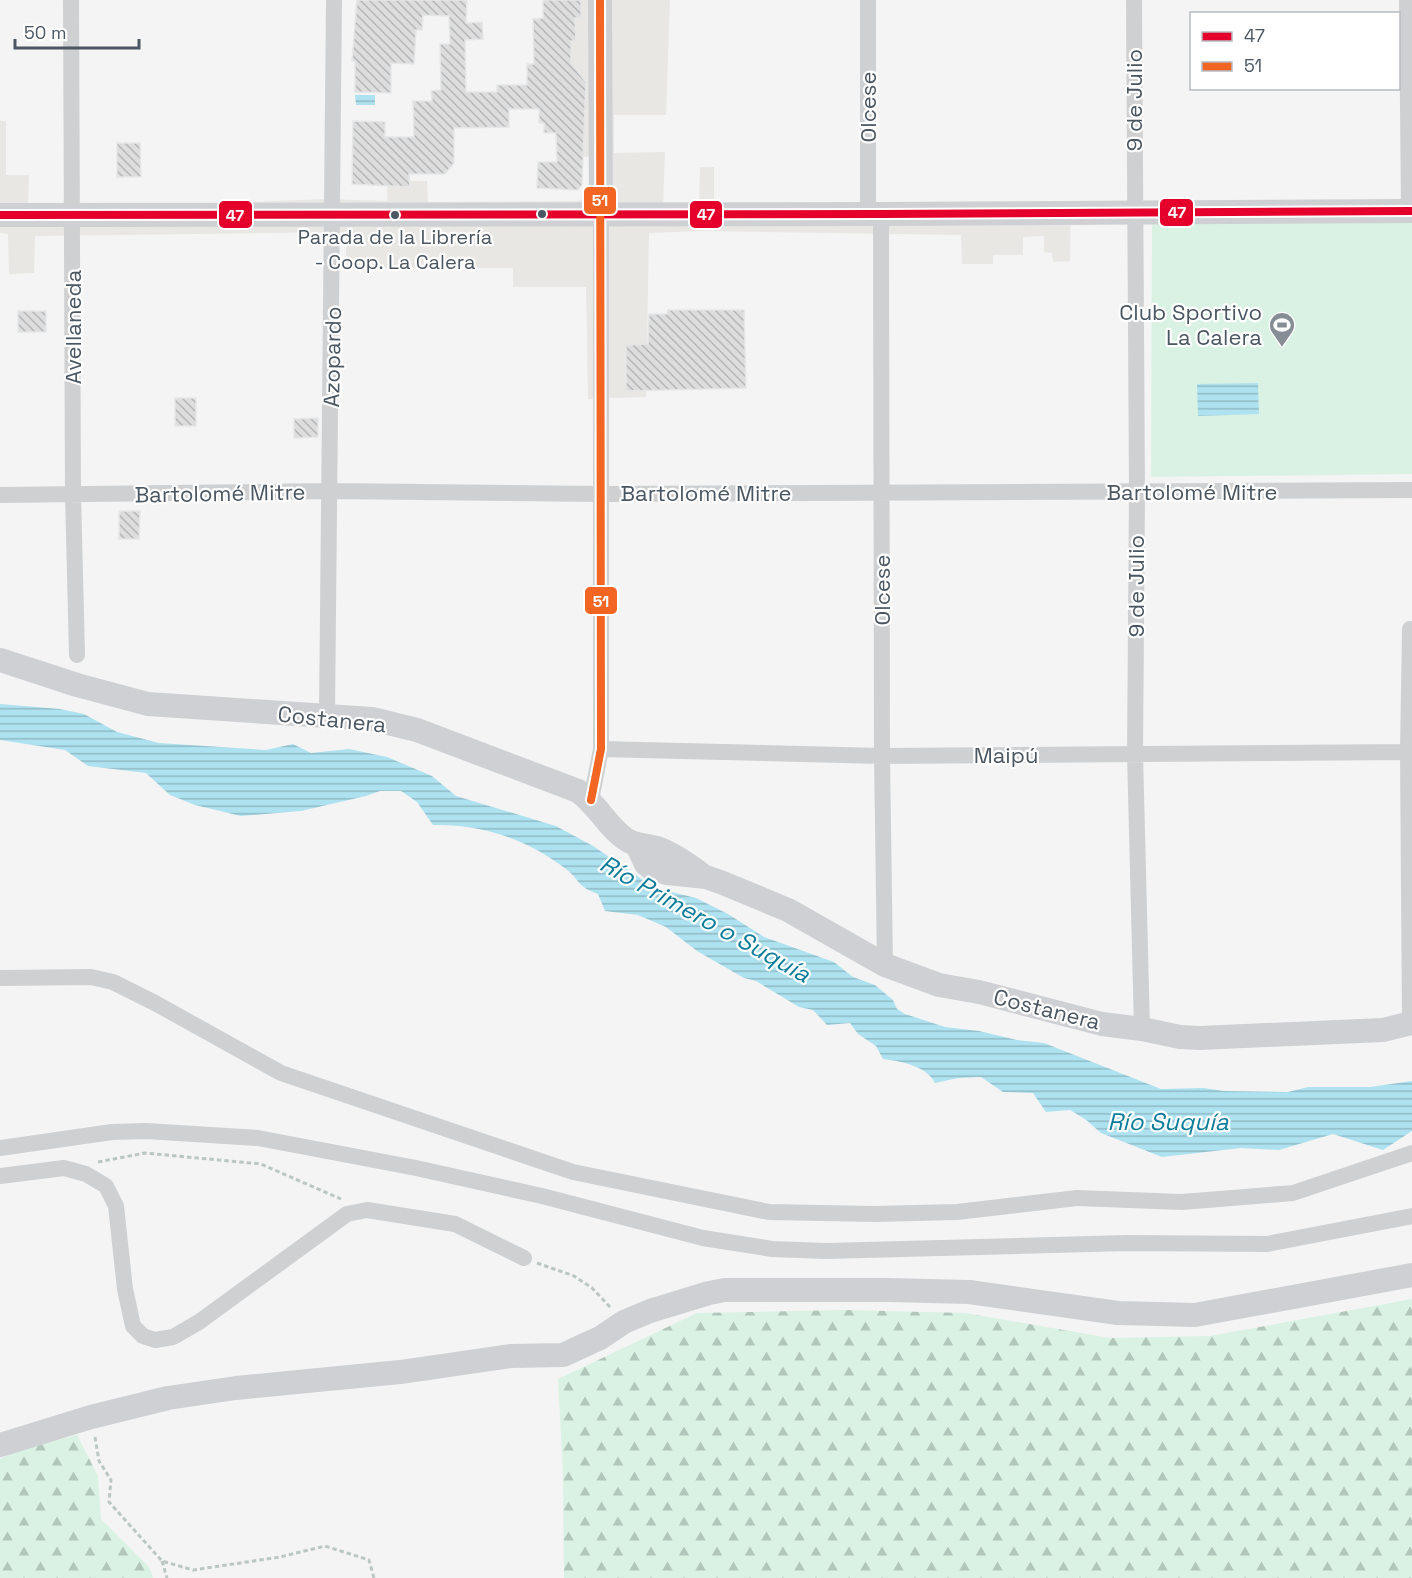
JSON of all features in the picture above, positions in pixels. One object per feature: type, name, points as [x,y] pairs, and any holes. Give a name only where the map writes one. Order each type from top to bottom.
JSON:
[{"type":"street","name":"Avellaneda","points":[[71,0],[73,495],[77,655]]},
{"type":"street","name":"Azopardo","points":[[327,715],[334,0]]},
{"type":"street","points":[[591,800],[601,749],[600,0]]},
{"type":"street","name":"Olcese","points":[[868,0],[882,492],[885,965]]},
{"type":"street","name":"9 de Julio","points":[[1134,0],[1137,493],[1135,754],[1142,1029]]},
{"type":"street","points":[[0,215],[1411,211],[1407,0]]},
{"type":"street","name":"Bartolomé Mitre","points":[[0,495],[330,491],[602,494],[1412,490]]},
{"type":"street","points":[[1410,629],[1411,1024]]},
{"type":"street","name":"Costanera","points":[[0,660],[77,685],[148,704],[372,719],[417,730],[567,786],[591,800],[614,829],[626,840],[637,845],[646,864],[651,868],[667,873],[705,877],[788,910],[885,965],[939,985],[979,992],[1091,1022],[1180,1037],[1232,1038],[1383,1030],[1411,1024]]},
{"type":"street","name":"Maipú","points":[[601,749],[882,756],[1410,752]]},
{"type":"street","points":[[0,978],[91,977],[113,982],[281,1073],[573,1172],[769,1212],[865,1214],[957,1212],[1077,1198],[1182,1202],[1293,1193],[1412,1153]]},
{"type":"street","points":[[0,1148],[112,1131],[258,1138],[416,1168],[542,1196],[703,1238],[772,1249],[826,1251],[1127,1243],[1267,1244],[1412,1216]]},
{"type":"street","points":[[0,1176],[64,1168],[86,1174],[106,1186],[116,1206],[125,1289],[133,1326],[143,1336],[155,1340],[173,1337],[199,1322],[347,1214],[367,1210],[455,1224],[524,1258]]},
{"type":"street","points":[[0,1445],[92,1417],[168,1398],[236,1388],[400,1372],[510,1356],[563,1355],[600,1338],[624,1322],[650,1311],[709,1293],[752,1289],[969,1292],[1118,1313],[1195,1315],[1412,1275]]},
{"type":"path","points":[[64,1168],[146,1153],[261,1164],[367,1210]]},
{"type":"path","points":[[524,1258],[574,1276],[592,1288],[624,1322]]},
{"type":"path","points":[[92,1417],[99,1461],[111,1480],[109,1502],[162,1561],[167,1578]]},
{"type":"path","points":[[162,1561],[193,1570],[280,1557],[325,1546],[369,1560],[374,1578]]},
{"type":"shaded area","points":[[555,0],[670,0],[666,115],[614,115],[614,153],[665,152],[663,207],[699,207],[700,167],[714,167],[714,205],[1071,202],[1070,261],[1053,262],[1052,253],[1044,252],[1044,236],[1023,237],[1023,255],[993,255],[993,264],[962,264],[961,235],[701,231],[649,233],[646,397],[588,399],[586,287],[513,287],[513,268],[346,268],[346,232],[35,236],[34,273],[9,274],[8,234],[0,233],[0,121],[6,121],[6,175],[29,175],[28,207],[115,207],[326,199],[387,201],[388,181],[427,181],[428,202],[578,201],[584,198],[591,185],[591,157],[556,157]]},
{"type":"green space","name":"Club Sportivo La Calera","points":[[1412,221],[1412,474],[1151,477],[1152,222]]},
{"type":"green space","points":[[1412,1299],[1412,1578],[564,1578],[563,1473],[558,1379],[697,1313],[845,1310],[965,1313],[1110,1338],[1210,1336]]},
{"type":"green space","points":[[77,1435],[98,1476],[101,1519],[149,1567],[153,1578],[0,1578],[0,1459],[19,1450]]},
{"type":"water","points":[[355,95],[375,95],[375,105],[356,105]]},
{"type":"water","points":[[1258,383],[1259,414],[1198,416],[1197,384]]},
{"type":"water","name":"Río Suquía","points":[[0,704],[60,709],[84,714],[117,732],[159,743],[266,750],[293,744],[311,753],[349,749],[387,757],[432,776],[456,796],[556,826],[593,846],[655,888],[696,898],[728,914],[764,937],[834,962],[853,977],[875,985],[893,1000],[897,1009],[905,1014],[945,1027],[1044,1043],[1161,1089],[1203,1088],[1224,1091],[1288,1092],[1308,1087],[1370,1087],[1412,1081],[1412,1131],[1383,1150],[1333,1134],[1279,1150],[1241,1148],[1162,1157],[1101,1133],[1070,1110],[1046,1112],[1033,1093],[1003,1092],[981,1077],[958,1078],[935,1083],[920,1068],[883,1059],[876,1046],[858,1034],[850,1023],[827,1025],[813,1010],[799,1007],[756,981],[744,978],[697,951],[666,927],[638,915],[605,911],[598,894],[582,886],[571,873],[536,849],[503,835],[469,827],[433,825],[417,802],[401,791],[380,791],[301,811],[241,816],[195,805],[170,795],[146,773],[88,766],[65,750],[0,740]]},
{"type":"building","points":[[357,0],[467,0],[466,23],[482,22],[483,39],[465,40],[466,92],[497,92],[497,85],[527,85],[527,64],[534,64],[533,19],[543,18],[543,0],[581,0],[581,18],[575,18],[576,41],[571,41],[571,63],[586,82],[582,185],[578,190],[537,188],[538,162],[557,162],[556,133],[544,133],[544,123],[539,123],[539,109],[509,109],[509,127],[454,128],[454,163],[445,174],[409,174],[410,187],[352,184],[353,121],[385,122],[385,137],[414,137],[413,101],[432,101],[431,91],[441,90],[440,44],[450,44],[449,16],[423,15],[422,30],[416,30],[414,64],[391,63],[391,93],[355,92],[355,61],[352,61]]},
{"type":"building","points":[[117,143],[140,143],[141,177],[117,177]]},
{"type":"building","points":[[668,310],[744,310],[746,388],[626,391],[626,345],[648,344],[649,314],[667,314]]},
{"type":"building","points":[[18,311],[46,311],[46,332],[18,332]]},
{"type":"building","points":[[175,398],[196,398],[196,426],[175,426]]},
{"type":"building","points":[[318,418],[318,437],[294,438],[294,419]]},
{"type":"building","points":[[119,511],[140,511],[139,539],[119,539]]},
{"type":"transit line","name":"51","points":[[591,800],[601,749],[600,0]]},
{"type":"transit line","name":"47","points":[[0,215],[1412,211]]},
{"type":"place","name":"Parada de la Librería - Coop. La Calera","points":[[395,215]]},
{"type":"place","name":"Club Sportivo La Calera","points":[[1282,348]]},
{"type":"water label","name":"Río Primero o Suquía","points":[[705,919]]}]
